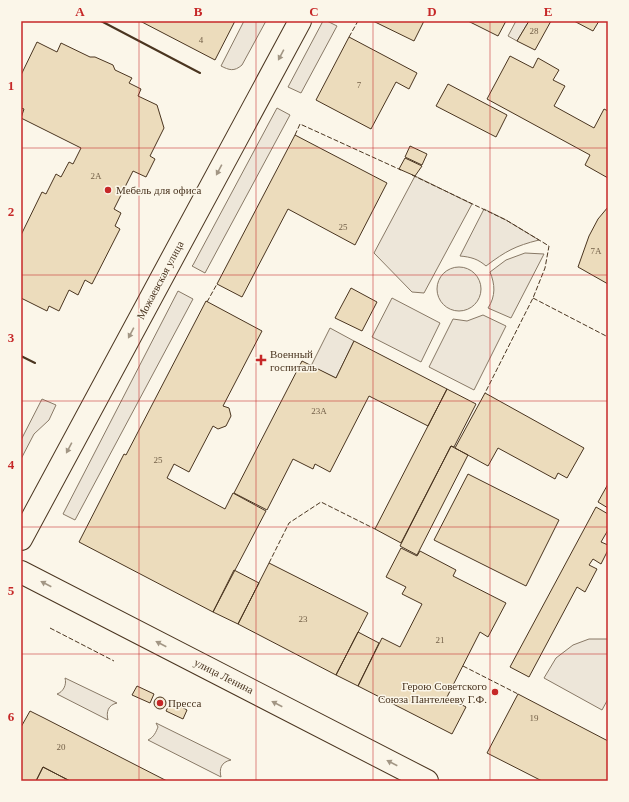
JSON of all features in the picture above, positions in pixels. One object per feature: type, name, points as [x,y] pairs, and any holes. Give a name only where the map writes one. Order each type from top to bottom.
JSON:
[{"type":"street","name":"Можаевская улица","points":[[21,539],[300,21]]},
{"type":"street","name":"улица Ленина","points":[[21,572],[427,781]]},
{"type":"shaded area","points":[[244,21],[266,21],[242,65],[232,70],[227,69],[221,66]]},
{"type":"shaded area","points":[[323,21],[327,21],[337,26],[301,93],[288,87]]},
{"type":"shaded area","points":[[516,21],[529,21],[517,41],[508,36]]},
{"type":"shaded area","points":[[277,108],[290,115],[205,273],[192,266]]},
{"type":"shaded area","points":[[415,176],[472,204],[424,293],[412,292],[374,253]]},
{"type":"shaded area","points":[[484,209],[506,220],[539,240],[523,244],[499,256],[486,266],[474,259],[460,256]]},
{"type":"shaded area","points":[[525,253],[544,254],[511,318],[488,308],[491,304],[494,290],[490,272],[506,260]]},
{"type":"shaded area","points":[[455,267],[463,267],[475,273],[481,285],[481,293],[475,305],[463,311],[455,311],[443,305],[437,293],[437,285],[443,273]]},
{"type":"shaded area","points":[[178,291],[193,299],[75,520],[63,514]]},
{"type":"shaded area","points":[[392,298],[440,323],[421,362],[372,337]]},
{"type":"shaded area","points":[[483,315],[506,326],[474,390],[429,367],[453,319],[467,321]]},
{"type":"shaded area","points":[[330,328],[354,341],[336,378],[311,366]]},
{"type":"shaded area","points":[[42,399],[56,405],[49,420],[34,434],[21,459],[21,440]]},
{"type":"shaded area","points":[[589,639],[608,639],[608,699],[602,710],[544,678],[556,658],[573,645]]},
{"type":"shaded area","points":[[65,678],[117,703],[108,709],[108,720],[57,694],[64,688]]},
{"type":"shaded area","points":[[156,723],[231,760],[223,764],[220,771],[221,777],[148,740],[153,736],[158,727]]},
{"type":"building","points":[[140,21],[235,21],[215,60]]},
{"type":"building","points":[[373,21],[424,21],[414,41]]},
{"type":"building","points":[[468,21],[506,21],[498,36]]},
{"type":"building","points":[[529,21],[551,21],[535,50],[517,41]]},
{"type":"building","points":[[574,21],[599,21],[593,31]]},
{"type":"building","points":[[349,37],[417,73],[409,89],[396,82],[371,129],[316,100]]},
{"type":"building","points":[[37,42],[57,52],[61,43],[90,57],[95,57],[113,65],[115,70],[132,78],[129,83],[141,89],[138,96],[157,105],[164,128],[150,156],[155,159],[146,177],[133,171],[114,209],[121,213],[115,226],[120,229],[92,284],[85,280],[78,295],[69,290],[59,311],[49,306],[47,311],[21,298],[21,235],[42,192],[46,194],[56,174],[61,177],[69,162],[73,164],[81,148],[21,118],[24,109],[21,108],[21,75]]},
{"type":"building","points":[[510,56],[533,68],[538,58],[559,70],[553,80],[565,86],[554,106],[594,128],[604,109],[608,111],[608,178],[585,165],[590,155],[487,99]]},
{"type":"building","points":[[448,84],[507,115],[496,137],[436,106]]},
{"type":"building","points":[[295,135],[387,183],[355,245],[288,209],[242,297],[217,284]]},
{"type":"building","points":[[410,146],[427,154],[422,165],[405,157]]},
{"type":"building","points":[[405,158],[422,166],[415,176],[399,169]]},
{"type":"building","points":[[608,207],[608,284],[578,267],[589,236],[598,219]]},
{"type":"building","points":[[351,288],[377,302],[362,331],[335,318]]},
{"type":"building","points":[[206,301],[262,331],[223,406],[229,408],[231,416],[226,426],[218,429],[213,426],[189,472],[174,464],[167,478],[225,509],[233,493],[266,511],[213,612],[79,542],[124,454],[126,455]]},
{"type":"building","points":[[354,341],[447,389],[428,426],[369,396],[330,472],[315,464],[313,469],[293,459],[267,510],[234,493],[302,361],[336,378]]},
{"type":"building","points":[[447,389],[476,404],[454,447],[451,446],[401,543],[375,529]]},
{"type":"building","points":[[485,393],[584,448],[567,478],[558,473],[555,479],[498,448],[488,466],[455,448]]},
{"type":"building","points":[[451,446],[468,455],[417,555],[400,546]]},
{"type":"building","points":[[468,474],[559,520],[526,586],[434,540]]},
{"type":"building","points":[[608,484],[608,508],[598,502]]},
{"type":"building","points":[[596,507],[608,514],[608,530],[601,542],[608,545],[608,550],[601,564],[593,559],[589,565],[597,569],[585,592],[577,587],[529,677],[510,667]]},
{"type":"building","points":[[401,548],[417,556],[420,551],[456,570],[453,576],[506,603],[488,637],[480,632],[447,697],[466,707],[452,734],[358,686],[382,638],[400,647],[422,604],[402,594],[406,587],[386,577]]},
{"type":"building","points":[[269,563],[368,613],[336,675],[238,624]]},
{"type":"building","points":[[234,570],[259,583],[238,624],[213,612]]},
{"type":"building","points":[[358,632],[379,643],[358,686],[336,675]]},
{"type":"building","points":[[137,686],[154,694],[150,703],[132,695]]},
{"type":"building","points":[[518,694],[608,741],[608,781],[542,781],[487,753]]},
{"type":"building","name":"Пресса","points":[[162,697],[165,698],[165,708],[158,709],[155,708],[154,701],[155,698]]},
{"type":"building","points":[[171,701],[187,710],[183,719],[166,711]]},
{"type":"building","points":[[30,711],[167,781],[70,781],[43,767],[36,781],[21,781],[21,727]]},
{"type":"building","points":[[43,767],[70,781],[36,781]]},
{"type":"fence","points":[[349,37],[358,21]]},
{"type":"fence","points":[[295,135],[300,124],[401,170]]},
{"type":"fence","points":[[412,175],[506,220],[549,246],[545,268],[533,298],[485,393]]},
{"type":"fence","points":[[207,302],[217,284]]},
{"type":"fence","points":[[533,298],[608,337]]},
{"type":"fence","points":[[269,563],[289,523],[321,502],[375,529]]},
{"type":"fence","points":[[50,628],[114,661]]},
{"type":"fence","points":[[463,666],[518,694]]},
{"type":"wall","points":[[101,21],[200,73]]},
{"type":"wall","points":[[21,356],[35,363]]},
{"type":"place","name":"Мебель для офиса","points":[[108,190]]},
{"type":"place","name":"Военный госпиталь","points":[[261,360]]},
{"type":"place","name":"Герою Советского Союза Пантелееву Г.Ф.","points":[[495,692]]},
{"type":"place","name":"Пресса","points":[[160,703]]}]
